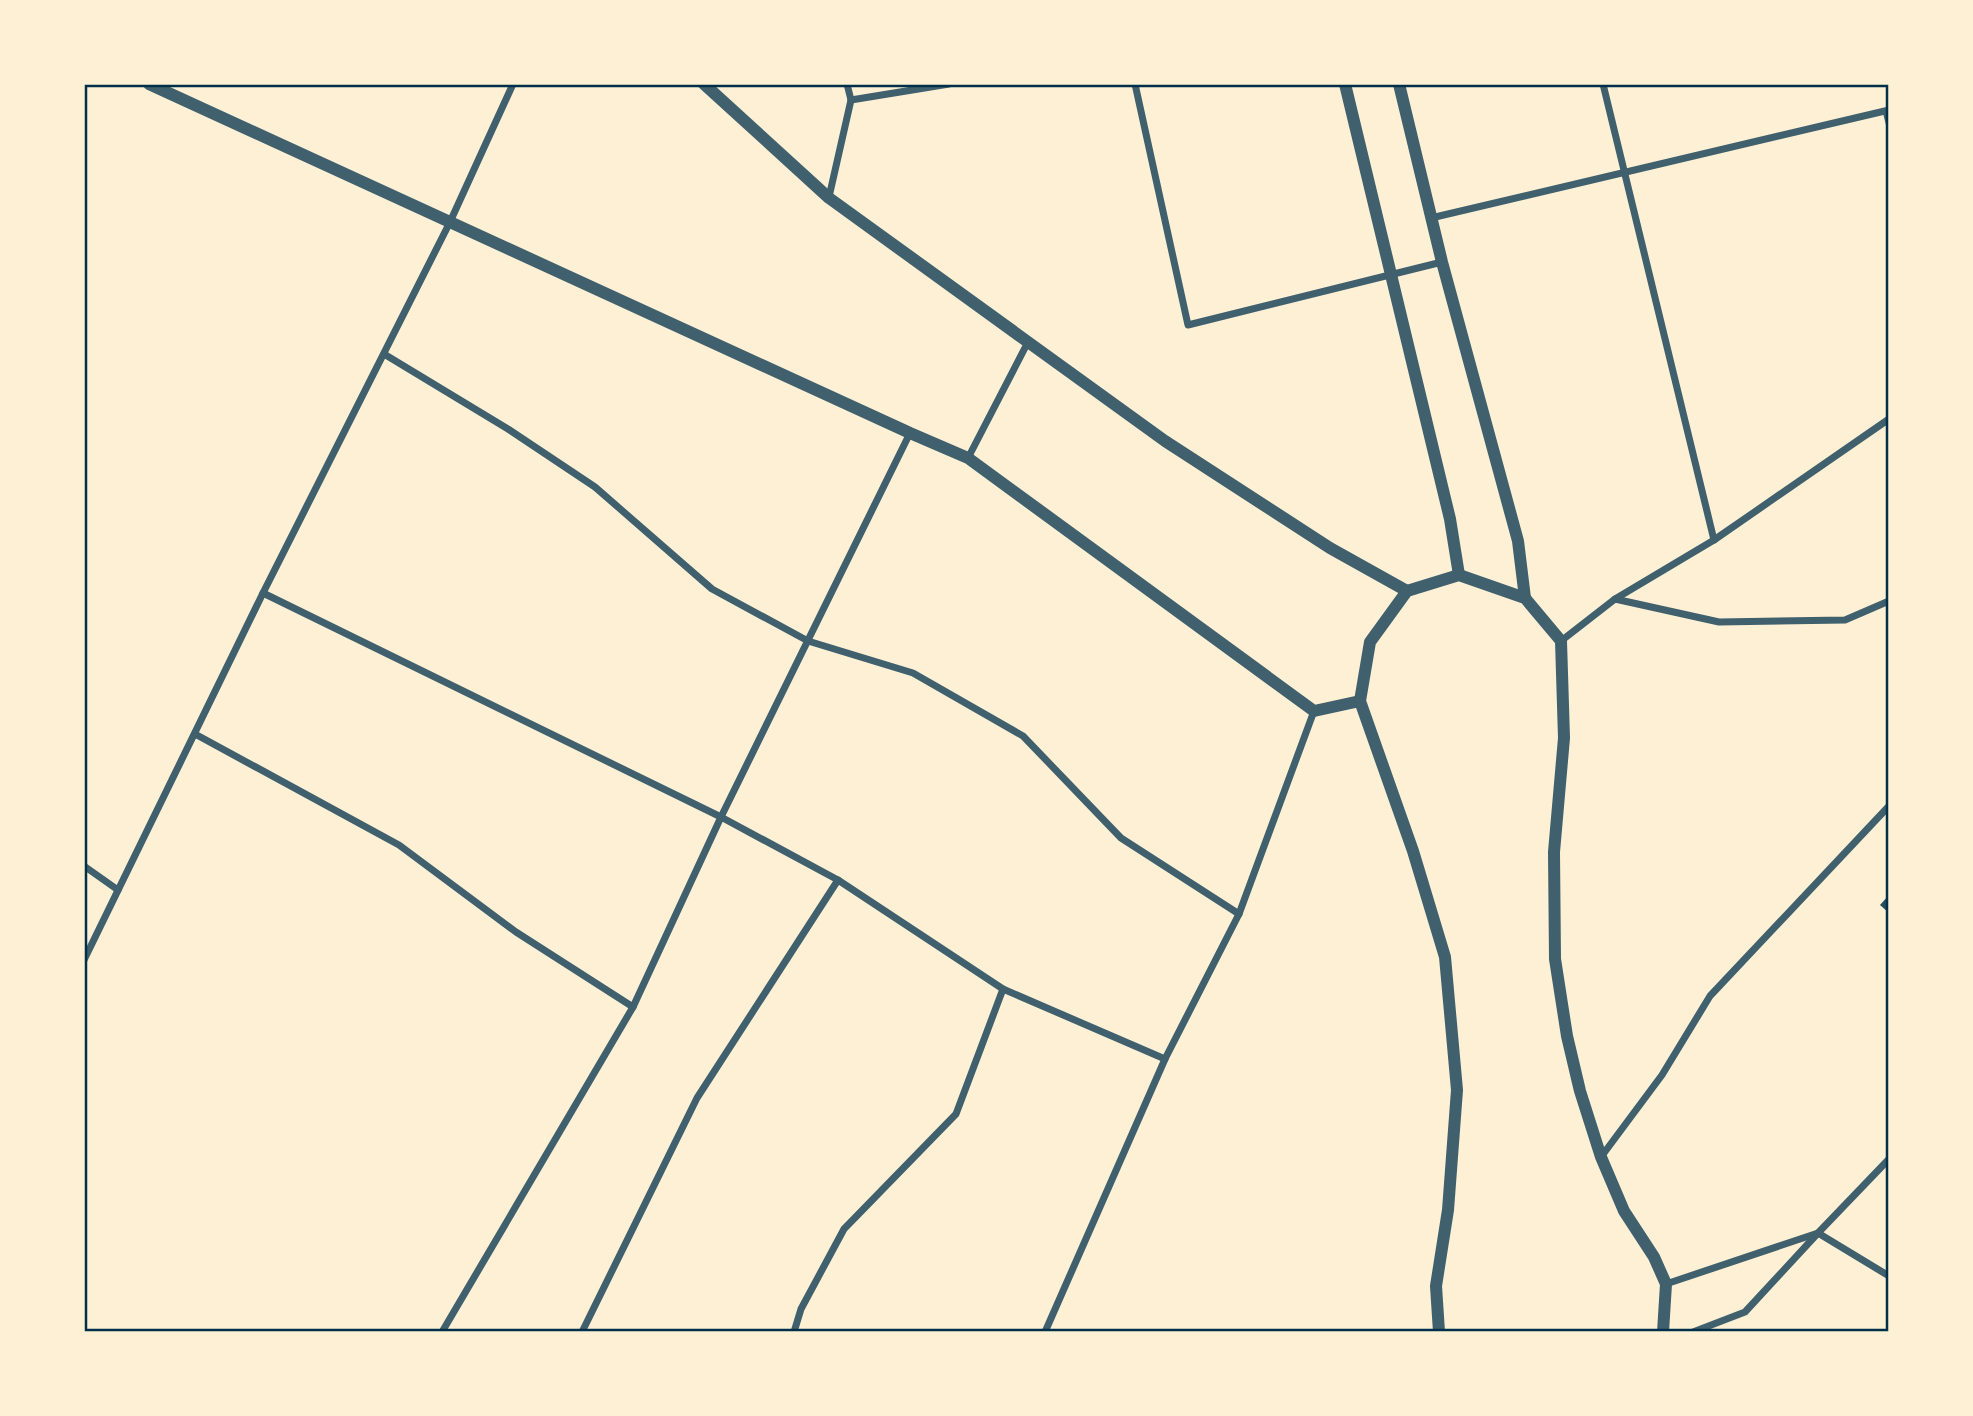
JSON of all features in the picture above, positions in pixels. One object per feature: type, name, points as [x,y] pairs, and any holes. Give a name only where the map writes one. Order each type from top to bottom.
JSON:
[{"type":"street","points":[[149,84],[968,458],[1314,711],[1360,701]]},
{"type":"street","points":[[84,960],[263,593],[450,222],[513,84]]},
{"type":"street","points":[[704,84],[829,198],[1165,441],[1330,548],[1407,591]]},
{"type":"street","points":[[829,198],[851,100],[847,84]]},
{"type":"street","points":[[851,100],[949,84]]},
{"type":"street","points":[[1135,84],[1188,325],[1441,262]]},
{"type":"street","points":[[1345,84],[1450,519],[1459,575]]},
{"type":"street","points":[[1399,84],[1441,262],[1518,541],[1525,598]]},
{"type":"street","points":[[1603,84],[1714,540]]},
{"type":"street","points":[[1431,218],[1887,111]]},
{"type":"street","points":[[968,458],[1028,342]]},
{"type":"street","points":[[384,354],[508,429],[595,487],[712,589],[808,641],[913,673],[1023,736],[1121,838],[1239,914]]},
{"type":"street","points":[[1561,641],[1615,599],[1714,540],[1889,419]]},
{"type":"street","points":[[442,1332],[633,1007],[721,817],[910,433]]},
{"type":"street","points":[[1438,1332],[1436,1286],[1448,1210],[1457,1090],[1444,957],[1413,851],[1360,701],[1370,642],[1407,591],[1459,575],[1525,598],[1561,641],[1564,738],[1554,852],[1555,959],[1567,1036],[1580,1091],[1601,1157],[1624,1211],[1654,1257],[1666,1284],[1664,1332]]},
{"type":"street","points":[[263,593],[721,817],[838,880],[1003,989],[1165,1059]]},
{"type":"street","points":[[1615,599],[1719,621],[1845,620],[1889,601]]},
{"type":"street","points":[[1045,1332],[1165,1059],[1239,914],[1314,711]]},
{"type":"street","points":[[195,734],[399,845],[516,932],[633,1007]]},
{"type":"street","points":[[1601,1157],[1662,1075],[1710,996],[1889,806]]},
{"type":"street","points":[[84,866],[118,890]]},
{"type":"street","points":[[585,1331],[697,1098],[838,880]]},
{"type":"street","points":[[794,1332],[801,1309],[844,1229],[956,1114],[1003,989]]},
{"type":"street","points":[[1693,1332],[1745,1312],[1889,1159]]},
{"type":"street","points":[[1666,1284],[1818,1233],[1889,1276]]},
{"type":"lane","points":[[1887,111],[1889,127]]},
{"type":"building","points":[[1889,895],[1889,913],[1880,905]]}]
